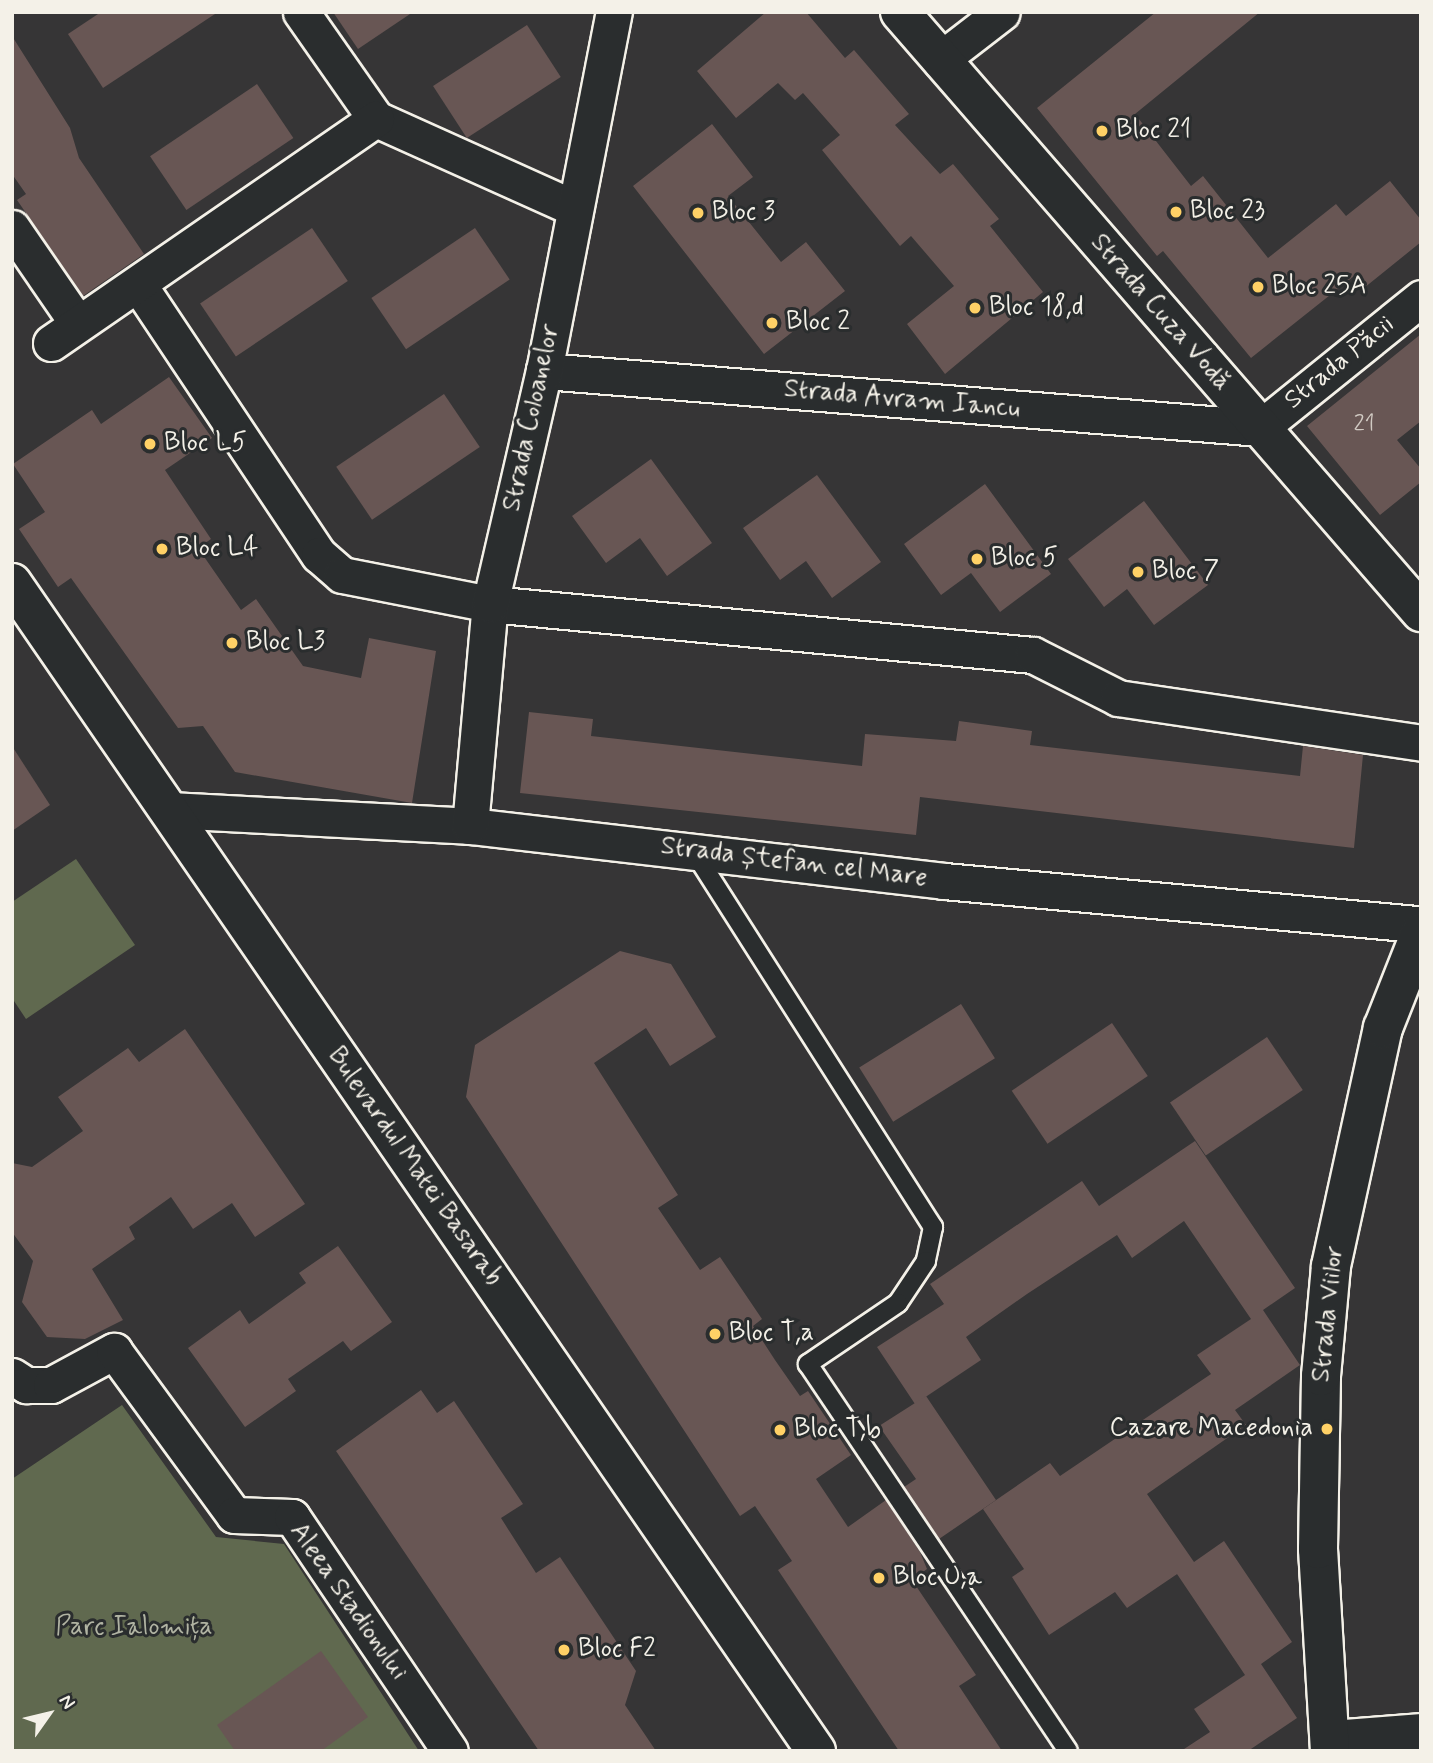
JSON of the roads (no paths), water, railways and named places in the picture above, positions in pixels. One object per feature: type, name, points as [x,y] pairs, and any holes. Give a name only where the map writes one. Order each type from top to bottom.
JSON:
[{"type":"street","points":[[301,12],[376,119],[574,208]]},
{"type":"street","name":"Strada Coloanelor","points":[[470,826],[490,604],[544,371],[614,12]]},
{"type":"street","name":"Strada Cuza Vodă","points":[[900,12],[1421,612]]},
{"type":"street","points":[[940,60],[1002,12]]},
{"type":"street","points":[[12,228],[65,334],[376,119]]},
{"type":"street","points":[[138,284],[320,555],[342,575],[373,584],[490,604],[1032,655],[1118,698],[1421,743]]},
{"type":"street","name":"Strada Păcii","points":[[1260,428],[1421,298]]},
{"type":"street","name":"Strada Avram Iancu","points":[[544,371],[1260,428]]},
{"type":"street","name":"Bulevardul Matei Basarab","points":[[12,583],[816,1751]]},
{"type":"street","name":"Strada Ștefan cel Mare","points":[[168,810],[470,826],[694,852],[1421,924]]},
{"type":"street","name":"Strada Viilor","points":[[1330,1744],[1318,1549],[1321,1376],[1331,1266],[1383,1028],[1421,932]]},
{"type":"street","name":"Aleea Stadionului","points":[[12,1376],[26,1384],[51,1385],[114,1351],[234,1515],[292,1517],[450,1751]]},
{"type":"street","points":[[1330,1744],[1421,1731]]},
{"type":"lane","points":[[694,852],[933,1227],[926,1261],[898,1303],[808,1364],[1068,1751]]},
{"type":"place","name":"Bloc 21","points":[[1102,131]]},
{"type":"place","name":"Bloc 23","points":[[1176,212]]},
{"type":"place","name":"Bloc 3","points":[[698,213]]},
{"type":"place","name":"Bloc 25A","points":[[1258,287]]},
{"type":"place","name":"Bloc 18,d","points":[[975,308]]},
{"type":"place","name":"Bloc 2","points":[[772,323]]},
{"type":"place","name":"Bloc L5","points":[[150,444]]},
{"type":"place","name":"Bloc L4","points":[[162,549]]},
{"type":"place","name":"Bloc 5","points":[[977,559]]},
{"type":"place","name":"Bloc 7","points":[[1138,572]]},
{"type":"place","name":"Bloc L3","points":[[232,643]]},
{"type":"place","name":"Bloc T,a","points":[[715,1334]]},
{"type":"place","name":"Cazare Macedonia","points":[[1327,1429]]},
{"type":"place","name":"Bloc T,b","points":[[780,1430]]},
{"type":"place","name":"Bloc U,a","points":[[879,1578]]},
{"type":"place","name":"Bloc F2","points":[[564,1650]]},
{"type":"park label","name":"Parc Ialomița","points":[[134,1628]]}]
